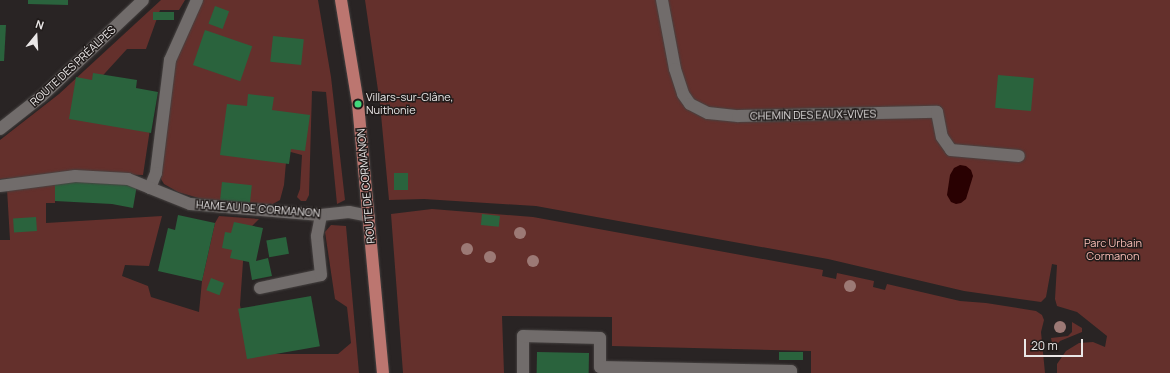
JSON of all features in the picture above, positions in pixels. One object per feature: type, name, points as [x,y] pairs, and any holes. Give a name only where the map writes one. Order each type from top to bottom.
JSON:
[{"type":"main road","name":"ROUTE DE CORMANON","points":[[341,0],[358,104],[383,373]]},
{"type":"street","name":"ROUTE DES PRÉALPES","points":[[0,129],[42,96],[143,0]]},
{"type":"street","points":[[150,188],[156,173],[170,60],[197,0]]},
{"type":"street","name":"CHEMIN DES EAUX-VIVES","points":[[662,0],[675,69],[683,94],[690,104],[708,113],[738,116],[937,112],[942,137],[951,150],[1019,156]]},
{"type":"street","name":"HAMEAU DE CORMANON","points":[[0,186],[74,176],[128,179],[190,204],[321,215],[349,212],[369,216]]},
{"type":"street","points":[[260,288],[321,275],[317,236],[321,215]]},
{"type":"street","points":[[523,373],[523,336],[600,338],[600,367],[791,371],[791,373]]},
{"type":"green space","points":[[161,0],[185,0],[179,10],[160,10],[146,49],[127,49],[85,95],[150,129],[143,175],[80,173],[0,179],[0,140],[59,94]]},
{"type":"green space","points":[[200,0],[318,0],[331,77],[345,200],[337,204],[326,92],[312,91],[309,195],[306,201],[301,201],[297,197],[300,189],[302,155],[287,151],[284,185],[280,200],[271,205],[202,199],[178,192],[164,184],[161,179],[174,64]]},
{"type":"green space","name":"Parc Urbain Cormanon","points":[[365,0],[1170,0],[1170,373],[1057,373],[1057,364],[1066,351],[1079,343],[1093,342],[1105,347],[1107,336],[1077,312],[1057,306],[1055,299],[1057,265],[1052,264],[1046,297],[1041,302],[964,291],[828,259],[536,206],[424,199],[389,200],[380,104]]},
{"type":"green space","points":[[55,184],[55,203],[46,203],[46,223],[162,216],[149,266],[125,265],[122,276],[148,286],[151,297],[199,312],[202,281],[215,223],[219,216],[259,219],[245,233],[240,305],[250,354],[338,354],[351,343],[347,307],[335,299],[325,232],[331,225],[346,226],[359,373],[0,373],[0,240],[10,240],[7,189]]},
{"type":"green space","points":[[432,209],[533,217],[823,270],[822,276],[836,279],[837,273],[874,281],[873,287],[885,290],[887,284],[960,301],[986,303],[1036,311],[1042,315],[1044,320],[1041,332],[1045,373],[811,373],[811,351],[612,346],[612,317],[502,316],[504,373],[403,373],[391,214]]},
{"type":"green space","points":[[1072,322],[1082,328],[1082,332],[1060,341],[1053,349],[1051,338],[1068,336],[1072,332]]},
{"type":"shaded area","points":[[960,165],[966,166],[971,170],[973,176],[966,199],[961,203],[956,204],[951,202],[947,195],[950,175],[954,168]]},
{"type":"building","points":[[28,0],[68,0],[68,5],[28,4]]},
{"type":"building","points":[[215,6],[229,11],[223,29],[209,24]]},
{"type":"building","points":[[153,12],[174,12],[174,20],[153,20]]},
{"type":"building","points":[[0,25],[6,25],[4,61],[0,61]]},
{"type":"building","points":[[205,30],[252,46],[240,81],[193,65]]},
{"type":"building","points":[[273,36],[304,39],[301,65],[270,62]]},
{"type":"building","points":[[93,73],[137,80],[136,88],[158,92],[151,133],[69,119],[76,77],[92,80]]},
{"type":"building","points":[[998,75],[1034,78],[1031,111],[995,108]]},
{"type":"building","points":[[248,94],[274,97],[272,110],[310,115],[305,151],[291,149],[289,164],[220,155],[227,104],[247,106]]},
{"type":"building","points":[[394,173],[408,173],[408,190],[394,190]]},
{"type":"building","points":[[70,180],[137,185],[133,208],[112,204],[55,201],[55,182]]},
{"type":"building","points":[[222,182],[252,185],[250,205],[220,202]]},
{"type":"building","points":[[482,214],[500,216],[499,227],[481,225]]},
{"type":"building","points":[[178,215],[215,223],[202,281],[158,271],[168,228],[175,230]]},
{"type":"building","points":[[36,217],[37,231],[14,233],[13,219]]},
{"type":"building","points":[[234,222],[263,228],[256,261],[268,258],[272,276],[252,280],[249,262],[230,258],[232,250],[222,248],[225,232],[231,233]]},
{"type":"building","points":[[286,237],[289,254],[269,257],[266,240]]},
{"type":"building","points":[[211,278],[224,283],[219,295],[206,290]]},
{"type":"building","points":[[311,296],[320,346],[247,359],[238,309]]},
{"type":"building","points":[[537,352],[589,353],[589,373],[537,373]]},
{"type":"building","points":[[779,352],[803,352],[803,360],[779,360]]},
{"type":"place","name":"Villars-sur-Glâne, Nuithonie","points":[[358,104]]}]
